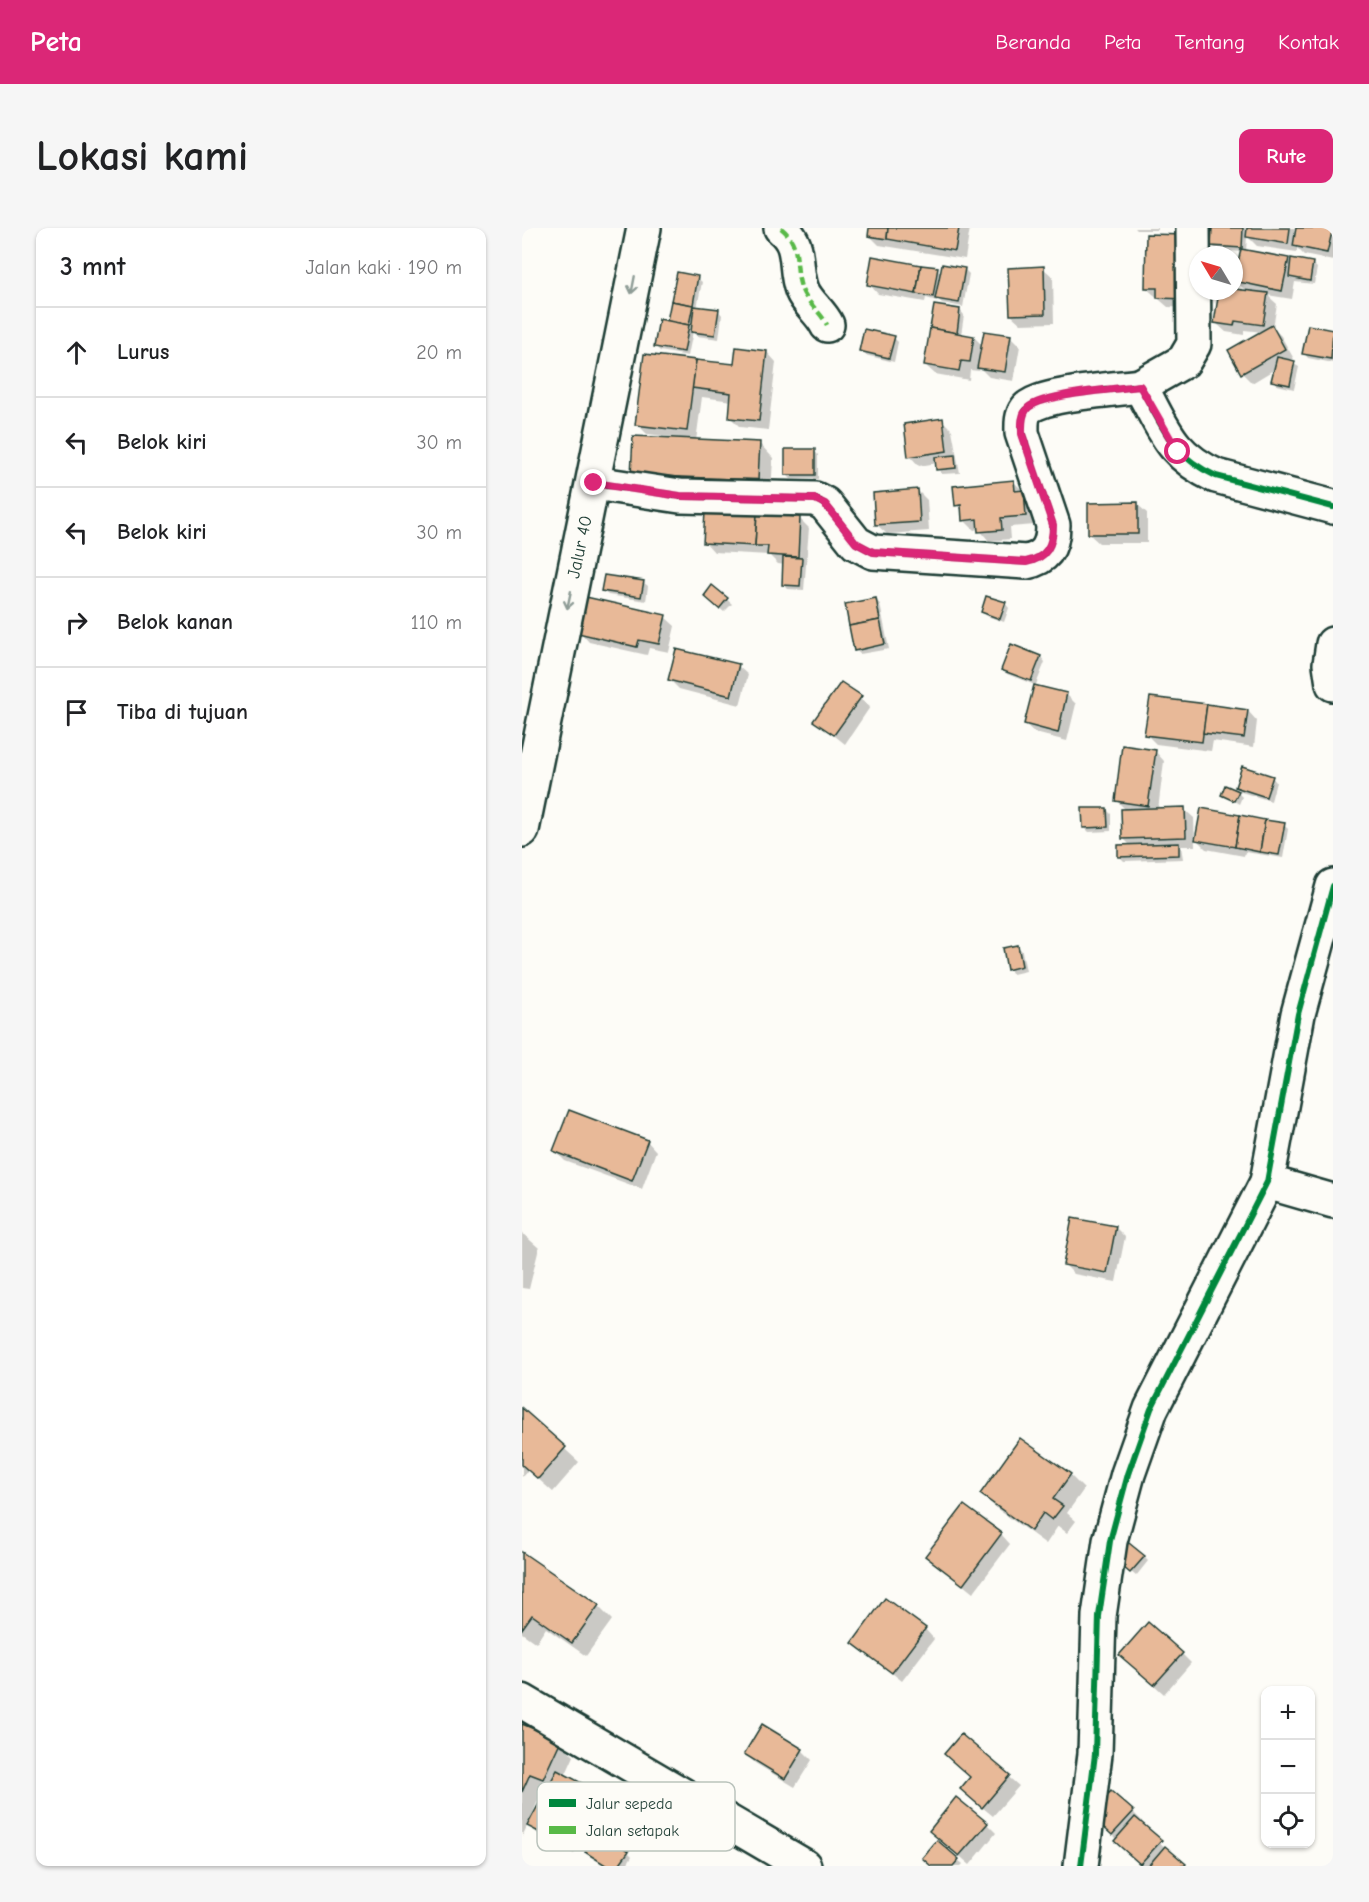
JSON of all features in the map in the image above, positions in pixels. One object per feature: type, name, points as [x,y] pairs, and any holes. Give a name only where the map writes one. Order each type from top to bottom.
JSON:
[{"type":"main road","name":"Jalur 40","points":[[522,830],[644,228]]},
{"type":"main road","points":[[781,228],[791,237],[795,247],[803,292],[827,325]]},
{"type":"main road","points":[[594,483],[680,496],[738,499],[808,498],[825,504],[856,543],[873,552],[1026,562],[1042,556],[1049,548],[1053,532],[1022,434],[1022,420],[1026,410],[1032,404],[1048,399],[1140,386],[1184,361],[1194,344],[1193,228]]},
{"type":"main road","points":[[1140,386],[1170,443],[1185,459],[1199,468],[1216,476],[1333,507]]},
{"type":"main road","points":[[1333,644],[1330,664],[1333,684]]},
{"type":"main road","points":[[1081,1866],[1095,1754],[1099,1616],[1110,1541],[1128,1474],[1152,1409],[1267,1182],[1298,1014],[1333,886]]},
{"type":"main road","points":[[1267,1182],[1333,1201]]},
{"type":"main road","points":[[522,1701],[660,1782]]},
{"type":"main road","points":[[735,1826],[804,1866]]},
{"type":"building","points":[[869,228],[888,228],[887,239],[868,236]]},
{"type":"building","points":[[888,228],[959,228],[955,251],[887,239]]},
{"type":"building","points":[[1212,228],[1243,228],[1242,246],[1211,246]]},
{"type":"building","points":[[1247,228],[1290,228],[1288,244],[1246,237]]},
{"type":"building","points":[[1296,228],[1333,228],[1327,253],[1293,246]]},
{"type":"building","points":[[1146,234],[1187,235],[1186,299],[1157,298],[1157,288],[1145,288]]},
{"type":"building","points":[[1243,249],[1289,258],[1282,291],[1243,283]]},
{"type":"building","points":[[872,256],[921,265],[916,294],[867,285]]},
{"type":"building","points":[[1291,258],[1313,262],[1310,281],[1289,277]]},
{"type":"building","points":[[942,264],[965,268],[959,303],[935,299]]},
{"type":"building","points":[[921,265],[938,267],[933,297],[916,294]]},
{"type":"building","points":[[1044,266],[1045,314],[1010,315],[1008,268]]},
{"type":"building","points":[[677,272],[698,276],[693,305],[671,301]]},
{"type":"building","points":[[1243,290],[1268,293],[1263,325],[1235,321],[1234,326],[1214,323],[1218,300],[1243,300]]},
{"type":"building","points":[[671,301],[693,305],[689,325],[667,321]]},
{"type":"building","points":[[934,305],[960,309],[957,333],[930,328]]},
{"type":"building","points":[[694,306],[719,309],[715,335],[691,332]]},
{"type":"building","points":[[659,319],[689,325],[684,352],[654,347]]},
{"type":"building","points":[[1272,325],[1285,349],[1241,374],[1228,350]]},
{"type":"building","points":[[1308,325],[1333,330],[1331,359],[1302,354]]},
{"type":"building","points":[[930,328],[974,336],[970,362],[961,361],[959,371],[924,365]]},
{"type":"building","points":[[864,329],[895,336],[889,358],[859,351]]},
{"type":"building","points":[[984,331],[1011,335],[1005,372],[977,368]]},
{"type":"building","points":[[736,347],[767,351],[759,421],[729,418],[731,393],[692,388],[696,360],[734,364]]},
{"type":"building","points":[[644,354],[696,360],[687,431],[635,425]]},
{"type":"building","points":[[1277,357],[1295,361],[1290,385],[1271,381]]},
{"type":"building","points":[[943,418],[947,451],[908,457],[904,424]]},
{"type":"building","points":[[633,436],[760,442],[758,480],[631,475]]},
{"type":"building","points":[[785,449],[815,449],[815,475],[785,475]]},
{"type":"building","points":[[955,455],[956,468],[936,470],[935,457]]},
{"type":"building","points":[[1014,480],[1015,491],[1024,490],[1026,516],[1001,518],[1002,530],[978,532],[977,519],[962,521],[961,505],[955,506],[953,486]]},
{"type":"building","points":[[918,489],[920,522],[875,525],[873,493]]},
{"type":"building","points":[[1138,502],[1138,534],[1088,534],[1088,503]]},
{"type":"building","points":[[705,512],[757,514],[755,546],[703,543]]},
{"type":"building","points":[[757,514],[800,517],[798,557],[767,555],[768,546],[755,546]]},
{"type":"building","points":[[783,557],[802,558],[800,586],[782,585]]},
{"type":"building","points":[[604,575],[644,581],[641,597],[601,591]]},
{"type":"building","points":[[712,585],[728,598],[719,609],[704,596]]},
{"type":"building","points":[[986,596],[1006,602],[1000,619],[981,612]]},
{"type":"building","points":[[586,597],[666,615],[659,644],[639,640],[637,647],[578,633]]},
{"type":"building","points":[[876,598],[880,620],[849,626],[845,604]]},
{"type":"building","points":[[880,620],[885,644],[854,651],[849,626]]},
{"type":"building","points":[[1011,644],[1041,656],[1031,681],[1001,670]]},
{"type":"building","points":[[676,649],[739,664],[731,696],[668,680]]},
{"type":"building","points":[[841,682],[862,696],[834,735],[813,721]]},
{"type":"building","points":[[1034,685],[1067,693],[1058,733],[1024,724]]},
{"type":"building","points":[[1150,697],[1207,704],[1202,742],[1144,735]]},
{"type":"building","points":[[1207,704],[1248,710],[1244,738],[1203,733]]},
{"type":"building","points":[[1122,745],[1156,750],[1148,806],[1115,801]]},
{"type":"building","points":[[1242,766],[1273,776],[1266,797],[1235,787]]},
{"type":"building","points":[[1225,785],[1239,791],[1234,801],[1221,795]]},
{"type":"building","points":[[1185,807],[1186,837],[1122,839],[1121,809]]},
{"type":"building","points":[[1082,808],[1107,808],[1108,827],[1083,828]]},
{"type":"building","points":[[1201,808],[1240,815],[1235,847],[1195,840]]},
{"type":"building","points":[[1240,815],[1265,820],[1260,852],[1235,847]]},
{"type":"building","points":[[1265,820],[1285,823],[1279,855],[1260,852]]},
{"type":"building","points":[[1179,843],[1179,855],[1118,857],[1118,845]]},
{"type":"building","points":[[1018,945],[1022,966],[1007,970],[1003,948]]},
{"type":"building","points":[[569,1110],[648,1140],[632,1181],[553,1151]]},
{"type":"building","points":[[1072,1218],[1116,1226],[1107,1273],[1063,1265]]},
{"type":"building","points":[[522,1408],[566,1447],[538,1479],[522,1465]]},
{"type":"building","points":[[1020,1438],[1071,1474],[1053,1499],[1063,1506],[1052,1520],[1043,1513],[1031,1531],[980,1494]]},
{"type":"building","points":[[964,1505],[1002,1533],[963,1585],[925,1556]]},
{"type":"building","points":[[1124,1539],[1145,1556],[1130,1573],[1110,1556]]},
{"type":"building","points":[[522,1552],[599,1605],[572,1643],[532,1615],[522,1629]]},
{"type":"building","points":[[885,1598],[926,1628],[892,1673],[852,1643]]},
{"type":"building","points":[[1148,1622],[1183,1653],[1154,1685],[1119,1655]]},
{"type":"building","points":[[522,1724],[561,1740],[543,1779],[530,1774],[522,1792]]},
{"type":"building","points":[[762,1724],[803,1749],[785,1779],[744,1754]]},
{"type":"building","points":[[961,1734],[1010,1775],[982,1808],[960,1789],[970,1777],[944,1754]]},
{"type":"building","points":[[557,1770],[580,1782],[551,1782]]},
{"type":"building","points":[[1111,1791],[1134,1811],[1112,1835],[1090,1815]]},
{"type":"building","points":[[956,1797],[988,1823],[959,1856],[929,1831]]},
{"type":"building","points":[[537,1807],[537,1831],[527,1826]]},
{"type":"building","points":[[1135,1817],[1162,1840],[1140,1864],[1114,1841]]},
{"type":"building","points":[[937,1840],[959,1859],[953,1866],[931,1866],[922,1858]]},
{"type":"building","points":[[1165,1846],[1186,1864],[1184,1866],[1148,1866]]},
{"type":"building","points":[[629,1851],[618,1866],[607,1866],[585,1852]]},
{"type":"marked path","points":[[781,228],[788,235],[795,249],[802,290],[827,325]]},
{"type":"cycle path","points":[[594,483],[680,496],[815,499],[825,504],[856,543],[873,552],[1026,562],[1039,557],[1047,550],[1052,539],[1053,525],[1022,433],[1024,413],[1033,404],[1061,396],[1140,386],[1169,438],[1188,459],[1200,468],[1216,476],[1333,507]]},
{"type":"cycle path","points":[[1081,1866],[1095,1754],[1099,1616],[1110,1541],[1128,1474],[1151,1409],[1267,1182],[1298,1014],[1333,886]]},
{"type":"route","points":[[594,483],[680,496],[738,499],[780,496],[815,499],[825,504],[856,543],[873,552],[1026,562],[1042,556],[1053,539],[1053,525],[1022,434],[1022,420],[1026,410],[1032,404],[1048,399],[1140,386],[1164,427],[1170,443],[1178,452]]}]
